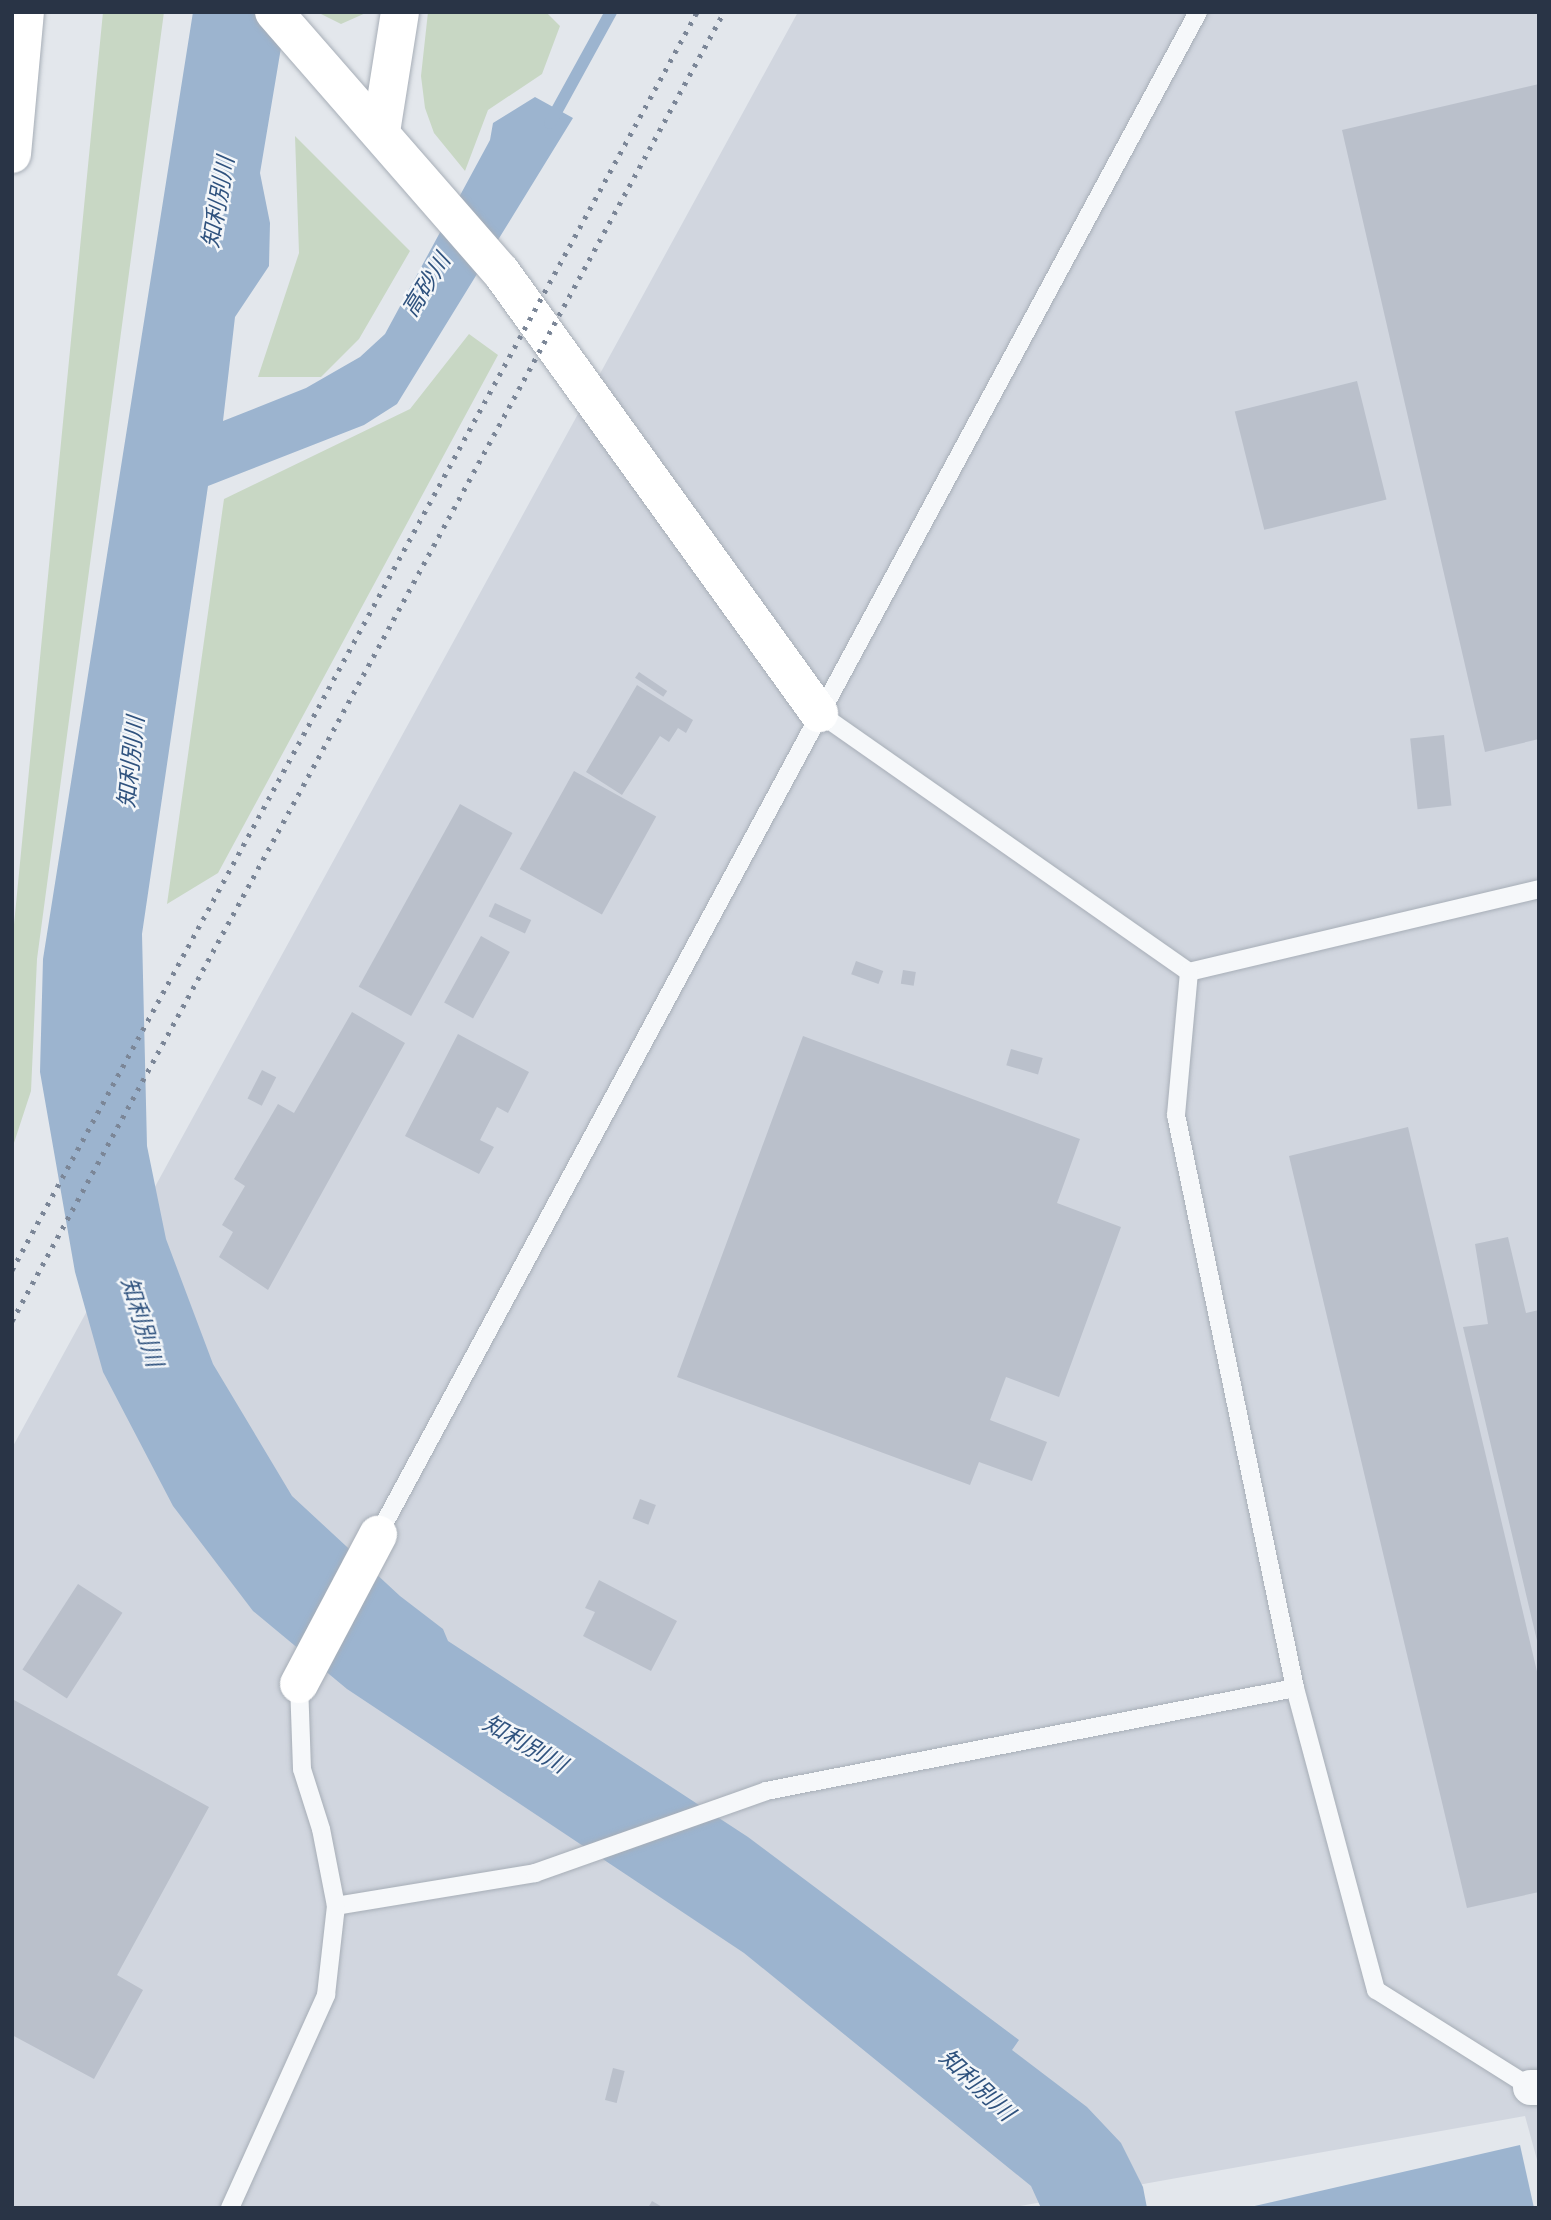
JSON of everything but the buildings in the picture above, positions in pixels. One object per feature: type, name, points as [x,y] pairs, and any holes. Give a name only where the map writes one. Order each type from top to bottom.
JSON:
[{"type":"main road","points":[[12,154],[25,12]]},
{"type":"main road","points":[[382,132],[400,12]]},
{"type":"main road","points":[[285,25],[382,132],[501,272],[819,713]]},
{"type":"main road","points":[[299,1684],[378,1535]]},
{"type":"lane","points":[[378,1535],[1198,12]]},
{"type":"lane","points":[[819,713],[1189,972],[1539,889]]},
{"type":"lane","points":[[1189,972],[1176,1115],[1296,1688],[1376,1990],[1535,2087]]},
{"type":"lane","points":[[230,2208],[326,1995],[336,1906],[321,1829],[302,1769],[299,1684]]},
{"type":"lane","points":[[336,1906],[535,1873],[766,1791],[1296,1688]]},
{"type":"shaded area","points":[[798,12],[1539,12],[1539,2167],[1525,2116],[1009,2208],[12,2208],[12,1448]]},
{"type":"green space","points":[[103,12],[164,12],[37,959],[31,1091],[12,1149],[12,945]]},
{"type":"green space","points":[[317,12],[368,12],[341,24]]},
{"type":"green space","points":[[428,12],[546,12],[560,26],[542,74],[488,110],[465,171],[434,133],[425,108],[421,76]]},
{"type":"green space","points":[[295,136],[410,251],[359,339],[321,377],[258,377],[299,253]]},
{"type":"green space","points":[[469,334],[498,355],[218,873],[167,904],[224,499],[410,409]]},
{"type":"water","name":"知利別川","points":[[193,12],[287,12],[260,173],[270,223],[269,266],[235,317],[223,421],[306,388],[360,357],[385,334],[490,140],[493,123],[535,97],[573,118],[397,404],[364,425],[208,486],[142,934],[147,1146],[166,1239],[213,1364],[292,1496],[400,1596],[443,1629],[448,1641],[748,1837],[1019,2040],[1012,2050],[1087,2107],[1121,2143],[1143,2187],[1147,2208],[1041,2208],[1031,2186],[744,1953],[347,1689],[253,1611],[173,1506],[103,1372],[75,1272],[40,1072],[43,959]]},
{"type":"water","points":[[1520,2145],[1534,2208],[1246,2208]]},
{"type":"waterway","name":"高砂川","points":[[550,123],[611,12]]},
{"type":"railway","points":[[12,1270],[697,12]]},
{"type":"railway","points":[[12,1321],[724,12]]}]
